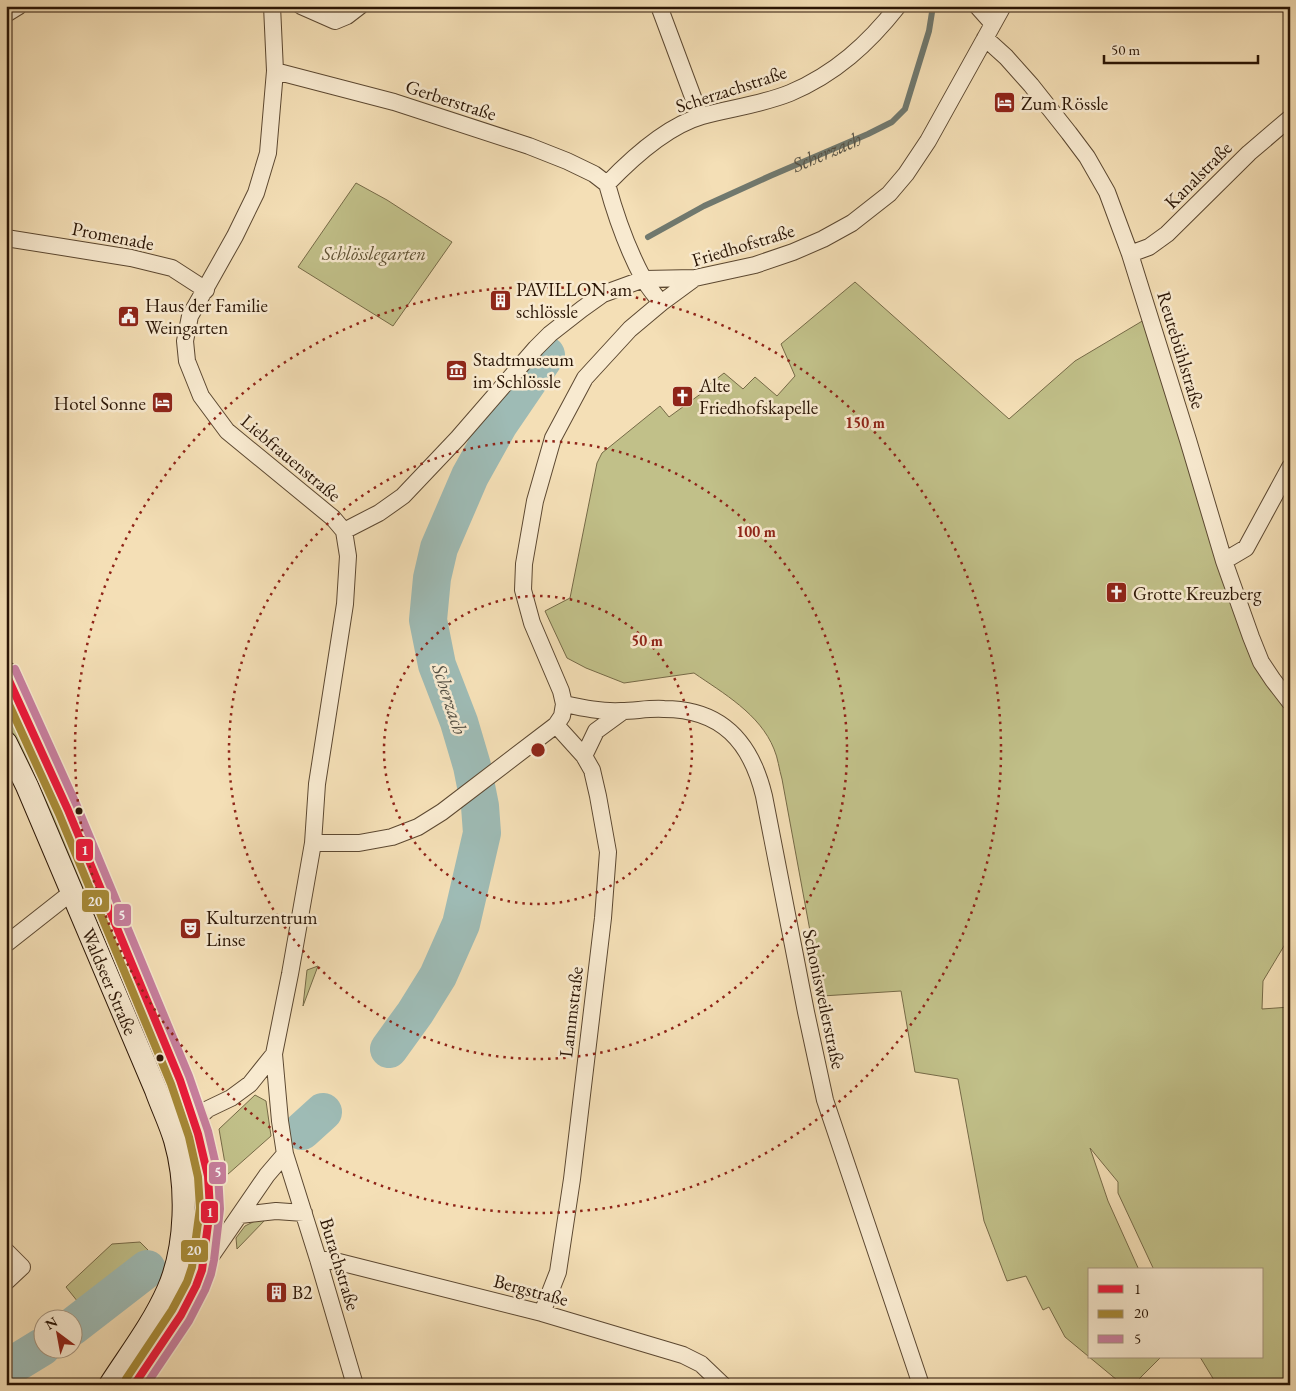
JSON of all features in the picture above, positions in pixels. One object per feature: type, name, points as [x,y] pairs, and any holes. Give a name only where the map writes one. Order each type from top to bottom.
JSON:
[{"type":"main road","name":"Waldseer Straße","points":[[6,673],[68,810],[180,1080],[206,1161],[210,1192],[203,1269],[191,1297],[172,1330],[134,1385]]},
{"type":"main road","name":"Waldseer Straße","points":[[6,743],[27,786],[156,1090],[179,1157],[184,1194],[183,1218],[178,1256],[168,1290],[146,1330],[110,1385]]},
{"type":"street","points":[[6,14],[18,6]]},
{"type":"street","name":"Liebfrauenstraße","points":[[272,6],[275,71],[268,153],[256,193],[235,236],[190,316],[185,341],[187,361],[201,396],[227,431],[333,518],[350,528],[345,604],[317,784],[313,843],[274,1054],[285,1154]]},
{"type":"street","points":[[301,6],[336,21],[347,16],[360,6]]},
{"type":"street","points":[[659,6],[700,116]]},
{"type":"street","name":"Scherzachstraße","points":[[607,184],[625,165],[651,144],[676,128],[700,116],[750,106],[782,95],[836,68],[864,44],[898,6]]},
{"type":"street","points":[[977,6],[989,31]]},
{"type":"street","points":[[989,31],[1003,6]]},
{"type":"street","name":"Reutebühlstraße","points":[[989,31],[1006,57],[1031,85],[1087,157],[1107,192],[1130,254],[1224,561],[1250,637],[1261,662],[1290,702]]},
{"type":"street","name":"Friedhofstraße","points":[[564,704],[561,691],[532,623],[523,590],[524,564],[535,501],[553,438],[585,378],[624,334],[661,303],[696,278],[755,265],[793,252],[823,239],[852,223],[874,207],[889,194],[912,166],[928,141],[989,31]]},
{"type":"street","name":"Gerberstraße","points":[[275,71],[394,102],[528,146],[567,161],[594,174],[607,184]]},
{"type":"street","name":"Kanalstraße","points":[[1130,254],[1149,247],[1167,234],[1249,153],[1290,118]]},
{"type":"street","points":[[607,184],[619,226],[644,279],[661,303]]},
{"type":"street","name":"Promenade","points":[[6,238],[131,258],[172,268],[206,290]]},
{"type":"street","points":[[350,528],[403,496],[458,438],[550,334],[582,309],[603,294],[644,279],[696,278]]},
{"type":"street","points":[[1224,561],[1246,548],[1290,466]]},
{"type":"street","points":[[313,843],[359,843],[392,837],[418,826],[442,812],[556,725],[562,716],[564,704]]},
{"type":"street","name":"Schonisweilerstraße","points":[[564,704],[598,711],[682,710],[704,716],[723,725],[739,739],[754,766],[761,780],[825,1100],[921,1385]]},
{"type":"street","points":[[584,756],[596,730],[622,712]]},
{"type":"street","name":"Lammstraße","points":[[542,1313],[558,1272],[572,1179],[604,908],[608,852],[592,770],[584,756],[556,725]]},
{"type":"street","points":[[8,938],[72,892]]},
{"type":"street","name":"Liebfrauenstraße","points":[[174,1139],[208,1109],[231,1098],[250,1084],[274,1054]]},
{"type":"street","points":[[203,1269],[267,1175],[285,1154]]},
{"type":"street","name":"Burachstraße","points":[[285,1154],[355,1385]]},
{"type":"street","points":[[240,1215],[276,1211],[304,1213]]},
{"type":"street","points":[[6,1251],[22,1267],[6,1282]]},
{"type":"street","name":"Bergstraße","points":[[318,1259],[339,1262],[542,1313],[683,1355],[701,1364],[723,1385]]},
{"type":"green space","name":"Schlösslegarten","points":[[356,183],[387,200],[452,242],[393,326],[298,267]]},
{"type":"green space","points":[[855,282],[1009,419],[1075,361],[1144,320],[1251,637],[1290,702],[1290,936],[1263,981],[1262,1009],[1290,1007],[1290,1385],[1217,1385],[1201,1358],[1264,1358],[1264,1268],[1153,1268],[1118,1193],[1118,1182],[1090,1148],[1108,1201],[1138,1268],[1088,1268],[1088,1356],[1065,1337],[1049,1307],[1043,1310],[1026,1276],[1007,1281],[984,1221],[958,1079],[915,1072],[901,991],[822,996],[782,779],[775,752],[760,725],[740,705],[694,673],[624,683],[586,668],[567,658],[545,611],[570,598],[597,463],[602,453],[660,406],[669,417],[706,390],[705,388],[724,373],[743,389],[755,377],[777,396],[795,376],[781,344]]},
{"type":"green space","points":[[6,696],[45,779],[166,1073],[160,1075],[36,781],[6,719]]},
{"type":"green space","points":[[318,966],[303,1006],[307,970]]},
{"type":"green space","points":[[255,1095],[266,1101],[271,1136],[227,1175],[219,1129]]},
{"type":"green space","points":[[259,1219],[266,1219],[237,1249],[236,1238],[245,1226]]},
{"type":"green space","points":[[140,1242],[148,1250],[82,1307],[66,1287],[112,1244]]},
{"type":"green space","points":[[1090,1358],[1160,1358],[1133,1385],[1123,1385]]},
{"type":"waterway","name":"Scherzach","points":[[648,237],[704,206],[892,122],[905,109],[929,31],[933,6]]},
{"type":"waterway","name":"Scherzach","points":[[389,1049],[415,1013],[438,976],[461,924],[482,833],[480,806],[472,766],[459,722],[437,665],[428,620],[432,578],[439,548],[470,476],[499,424],[546,355]]},
{"type":"waterway","name":"Scherzach","points":[[302,1131],[323,1112]]},
{"type":"waterway","name":"Scherzach","points":[[82,1319],[147,1269]]},
{"type":"waterway","name":"Scherzach","points":[[6,1369],[32,1353]]},
{"type":"transit line","name":"5","points":[[15,669],[77,806],[189,1076],[208,1131],[218,1174],[220,1209],[211,1274],[189,1321],[146,1385]]},
{"type":"transit line","name":"1","points":[[6,674],[68,810],[180,1080],[198,1134],[208,1176],[210,1209],[202,1270],[181,1315],[134,1385]]},
{"type":"transit line","name":"20","points":[[6,698],[59,814],[171,1084],[189,1137],[198,1177],[200,1208],[192,1267],[187,1282],[172,1310],[126,1379]]},
{"type":"place","name":"Zum Rössle","points":[[1005,103]]},
{"type":"place","name":"PAVILLON am schlössle","points":[[500,300]]},
{"type":"place","name":"Haus der Familie Weingarten","points":[[129,316]]},
{"type":"place","name":"Stadtmuseum im Schlössle","points":[[457,370]]},
{"type":"place","name":"Alte Friedhofskapelle","points":[[683,396]]},
{"type":"place","name":"Hotel Sonne","points":[[162,403]]},
{"type":"place","name":"Grotte Kreuzberg","points":[[1117,593]]},
{"type":"place","name":"Kulturzentrum Linse","points":[[190,928]]},
{"type":"place","name":"B2","points":[[276,1292]]}]
